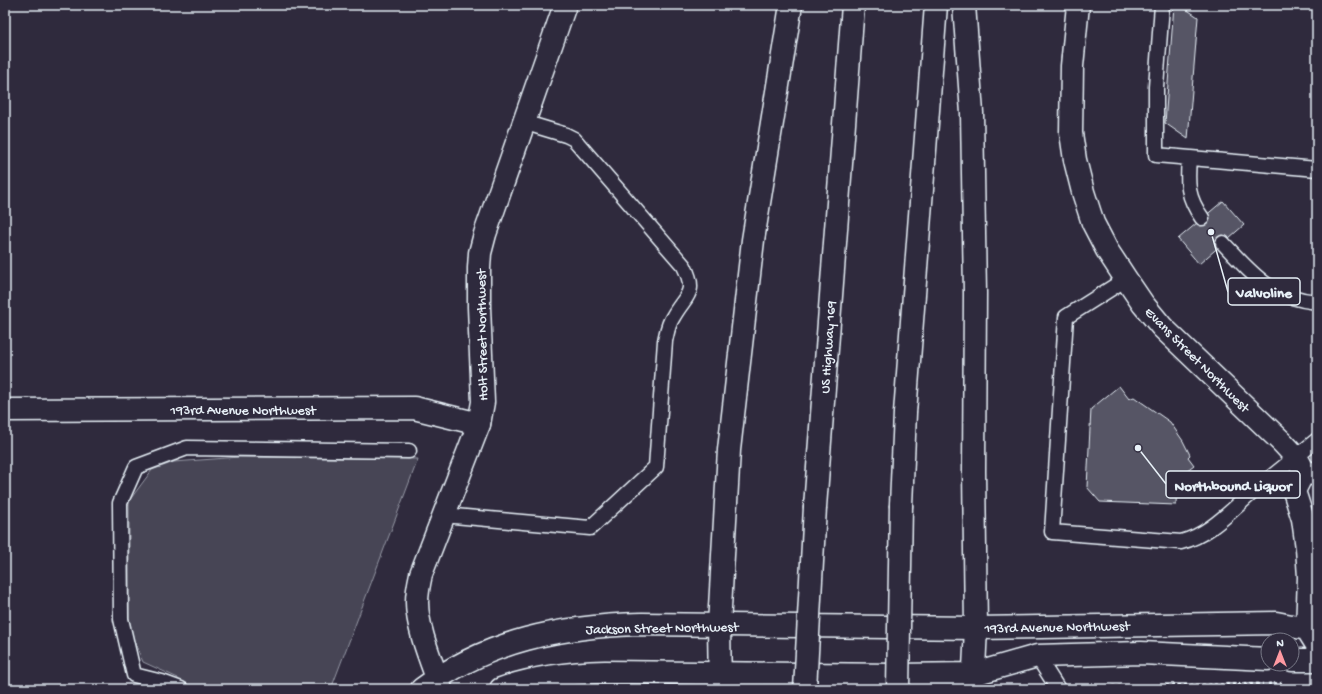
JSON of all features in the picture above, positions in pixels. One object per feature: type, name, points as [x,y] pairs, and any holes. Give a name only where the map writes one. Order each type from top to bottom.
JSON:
[{"type":"main road","name":"Holt Street Northwest","points":[[433,685],[424,639],[418,618],[418,590],[421,574],[479,424],[483,402],[479,294],[480,253],[485,234],[565,5]]},
{"type":"main road","points":[[719,681],[719,625],[730,450],[753,240],[791,5]]},
{"type":"main road","name":"US Highway 169","points":[[801,681],[853,5]]},
{"type":"main road","points":[[898,689],[901,505],[905,412],[936,5]]},
{"type":"main road","points":[[964,5],[972,121],[975,293],[974,471],[976,628],[974,681]]},
{"type":"main road","name":"Evans Street Northwest","points":[[1078,5],[1072,66],[1071,133],[1075,160],[1093,223],[1107,250],[1126,279],[1143,304],[1162,327],[1263,423],[1306,468]]},
{"type":"main road","name":"193rd Avenue Northwest","points":[[5,410],[414,408],[479,424]]},
{"type":"main road","points":[[1306,468],[1294,491],[1304,519],[1314,634]]},
{"type":"main road","name":"193rd Avenue Northwest","points":[[797,626],[976,628],[1276,623],[1314,634]]},
{"type":"main road","name":"Jackson Street Northwest","points":[[433,685],[461,664],[484,653],[539,634],[608,625],[797,626]]},
{"type":"main road","name":"193rd Avenue Northwest","points":[[801,681],[896,675],[974,681],[1037,656],[1141,654],[1260,659]]},
{"type":"main road","points":[[1300,660],[1317,660]]},
{"type":"main road","points":[[501,689],[514,684],[542,678],[578,673],[605,672],[719,681],[801,681]]},
{"type":"lane","points":[[1162,5],[1156,87],[1156,155],[1317,169]]},
{"type":"lane","points":[[443,515],[590,528],[656,467],[667,327],[673,315],[687,296],[690,288],[689,276],[684,266],[574,140],[566,135],[524,122]]},
{"type":"lane","points":[[1189,158],[1187,180],[1195,208],[1202,218]]},
{"type":"lane","points":[[1223,243],[1256,278],[1271,289],[1288,296],[1317,302]]},
{"type":"lane","points":[[1126,279],[1066,317],[1052,532],[1181,542],[1192,539],[1306,468],[1317,440]]},
{"type":"lane","points":[[181,689],[161,686],[134,675],[121,619],[120,503],[136,467],[187,448],[409,451]]},
{"type":"lane","points":[[1037,656],[1058,688]]},
{"type":"path","points":[[1012,688],[1282,683]]},
{"type":"shaded area","points":[[240,457],[418,459],[331,689],[175,689],[178,678],[143,662],[129,629],[129,501],[152,470],[174,462]]},
{"type":"building","points":[[1174,5],[1180,5],[1198,17],[1188,139],[1165,123]]},
{"type":"building","points":[[1223,201],[1244,225],[1199,264],[1178,239]]},
{"type":"building","points":[[1119,386],[1129,399],[1134,397],[1170,422],[1183,441],[1190,455],[1188,457],[1194,465],[1177,478],[1176,505],[1100,502],[1087,487],[1091,409]]},
{"type":"place","name":"Valvoline","points":[[1211,232]]},
{"type":"place","name":"Northbound Liquor","points":[[1138,448]]}]
